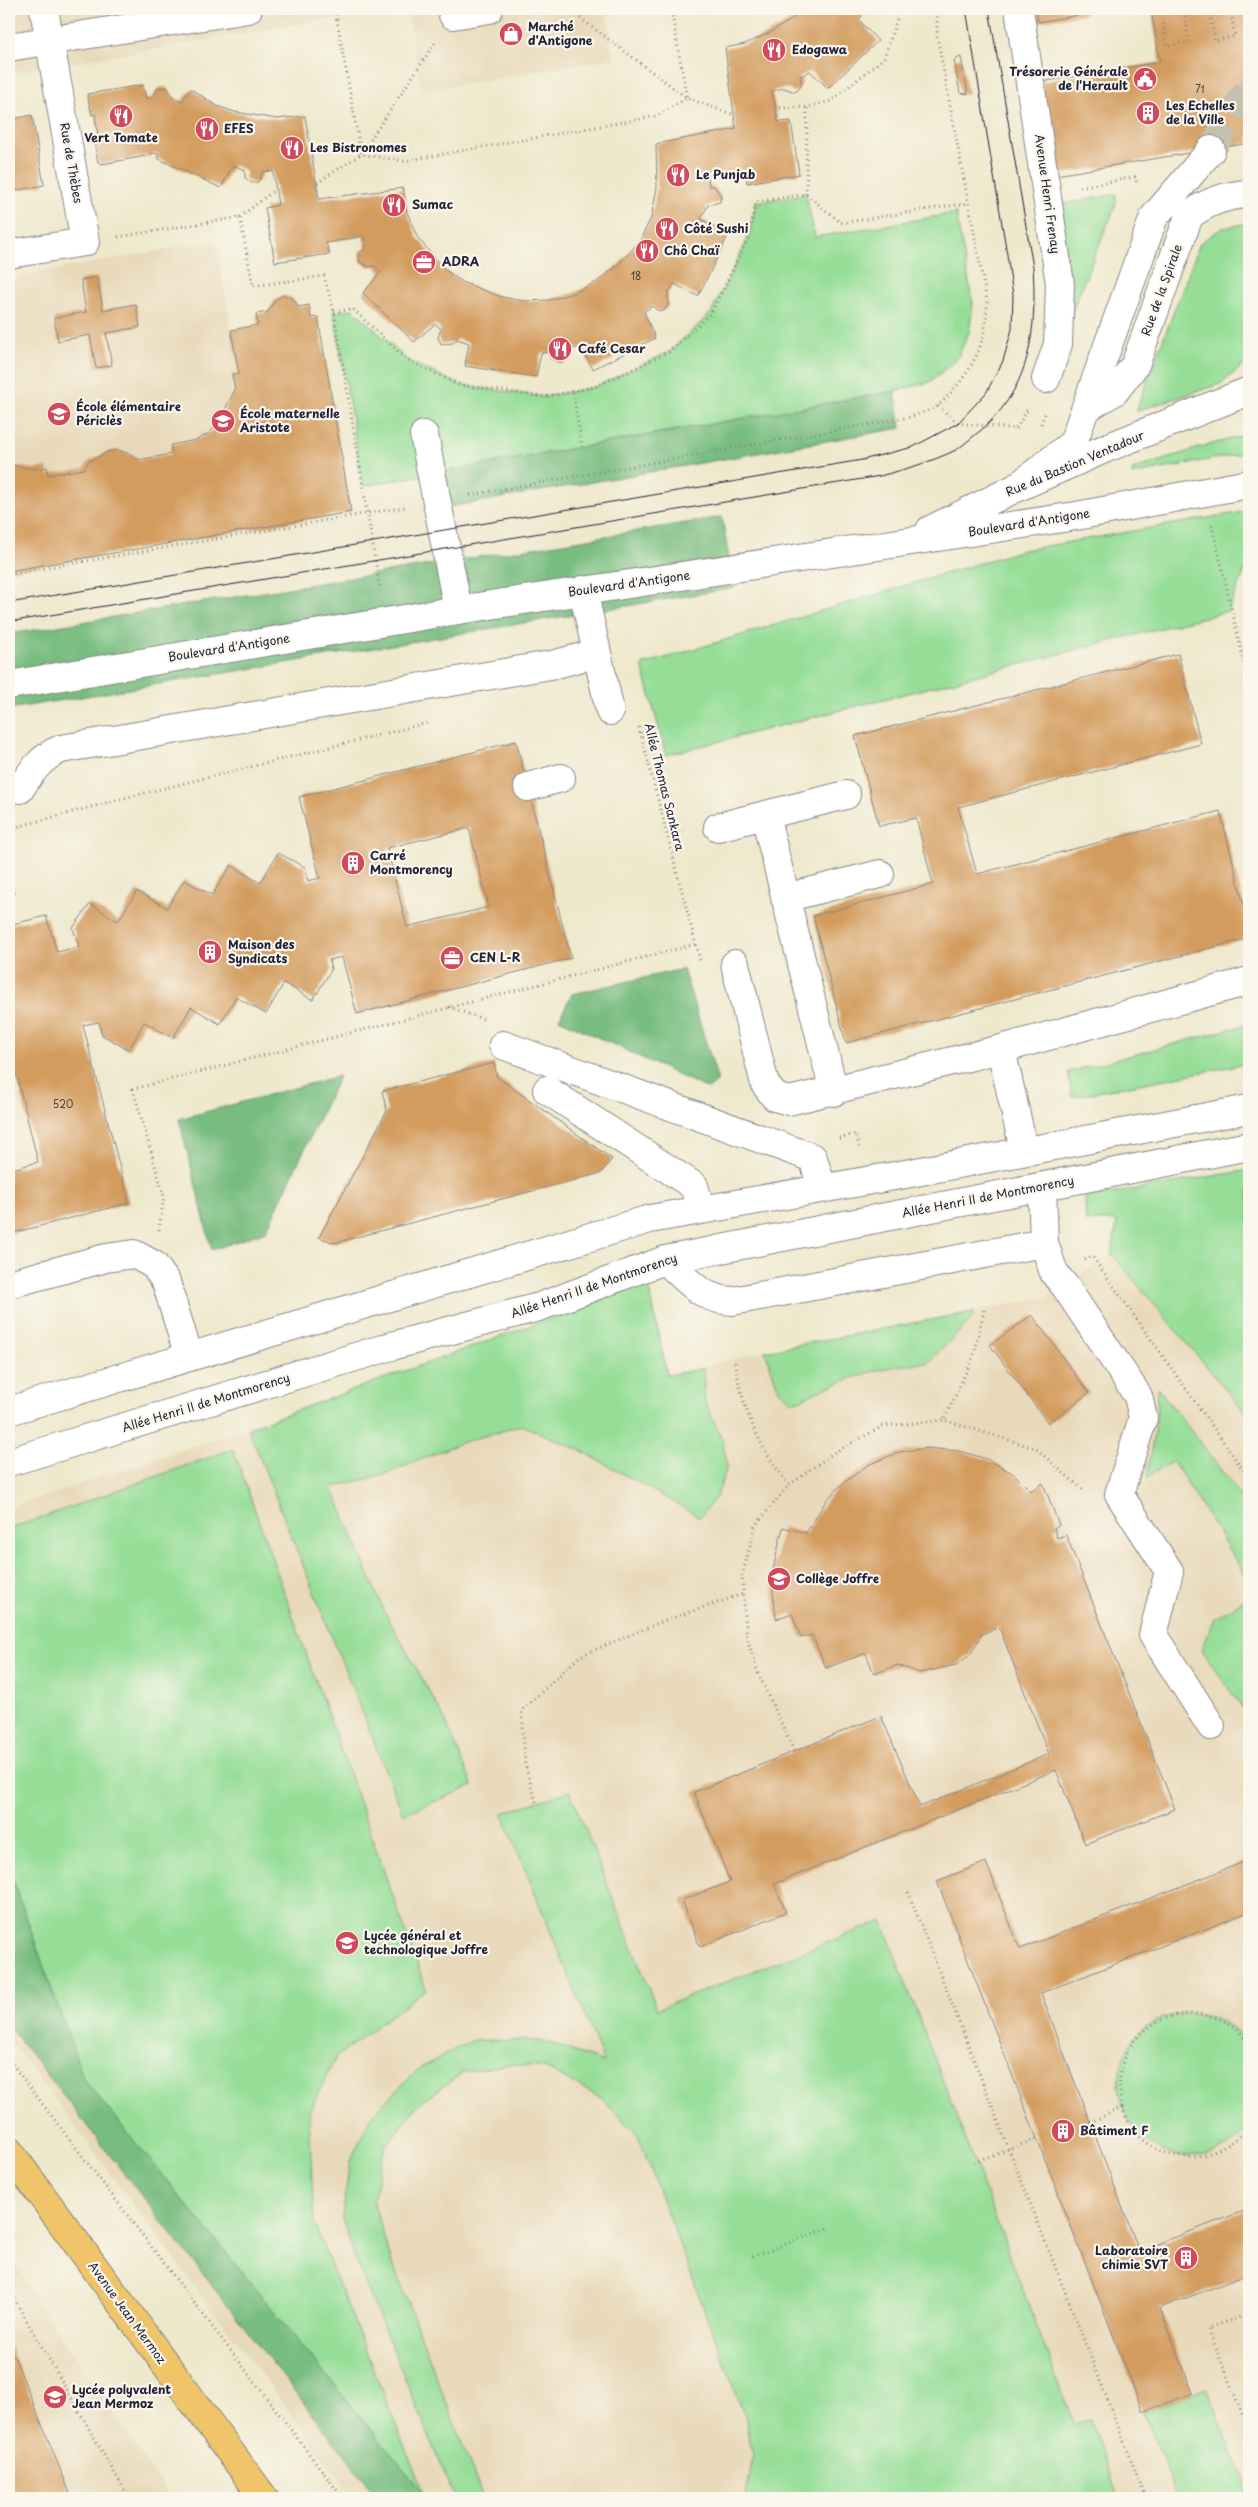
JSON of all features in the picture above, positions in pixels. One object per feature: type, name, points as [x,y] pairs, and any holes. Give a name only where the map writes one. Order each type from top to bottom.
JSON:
[{"type":"main road","name":"Avenue Jean Mermoz","points":[[9,2151],[264,2498]]},
{"type":"street","name":"Rue de Thèbes","points":[[44,9],[85,242]]},
{"type":"street","points":[[9,47],[248,9]]},
{"type":"street","points":[[453,12],[489,9]]},
{"type":"street","name":"Avenue Henri Frenay","points":[[1019,9],[1060,284],[1058,344],[1048,390]]},
{"type":"street","points":[[1016,488],[1073,443],[1088,408],[1154,217],[1211,150]]},
{"type":"street","name":"Rue de la Spirale","points":[[1088,408],[1115,391],[1135,365],[1189,216],[1203,204],[1237,195],[1249,194]]},
{"type":"street","points":[[9,254],[85,242]]},
{"type":"street","name":"Rue du Bastion Ventadour","points":[[903,543],[1016,488],[1249,391]]},
{"type":"street","points":[[424,435],[458,610]]},
{"type":"street","name":"Boulevard d'Antigone","points":[[9,685],[583,590],[903,543],[1249,484]]},
{"type":"street","points":[[583,590],[610,711]]},
{"type":"street","points":[[20,789],[38,764],[50,753],[61,749],[556,664],[597,653]]},
{"type":"street","points":[[528,787],[561,778]]},
{"type":"street","points":[[718,827],[846,795]]},
{"type":"street","points":[[765,815],[834,1092]]},
{"type":"street","points":[[786,898],[880,874]]},
{"type":"street","points":[[735,964],[765,1084],[775,1097],[790,1101],[834,1092],[1001,1049],[1249,981]]},
{"type":"street","points":[[503,1045],[813,1158],[822,1188]]},
{"type":"street","points":[[1001,1049],[1024,1150]]},
{"type":"street","points":[[547,1090],[694,1186],[701,1210]]},
{"type":"street","points":[[9,1411],[650,1219],[1249,1109]]},
{"type":"street","name":"Allée Henri II de Montmorency","points":[[9,1462],[395,1345],[539,1307],[665,1260],[1249,1146]]},
{"type":"street","points":[[1042,1187],[1044,1243],[1054,1273],[1065,1286],[1138,1396],[1143,1418],[1119,1494],[1169,1571],[1153,1635],[1211,1726]]},
{"type":"street","points":[[665,1260],[702,1293],[716,1300],[733,1301],[1044,1243]]},
{"type":"street","points":[[9,1284],[106,1258],[134,1254],[154,1265],[166,1282],[189,1357]]},
{"type":"path","points":[[335,9],[361,154]]},
{"type":"path","points":[[568,9],[687,98],[734,115]]},
{"type":"path","points":[[671,9],[687,98]]},
{"type":"path","points":[[775,108],[808,107],[831,100],[884,58],[899,13],[904,9]]},
{"type":"path","points":[[9,574],[367,514],[880,423],[910,417],[938,406],[966,376],[974,363],[983,342],[987,321],[987,301],[937,36],[937,9]]},
{"type":"path","points":[[1161,9],[1167,46],[1189,42],[1184,9]]},
{"type":"path","points":[[1209,9],[1214,41],[1235,36],[1230,9]]},
{"type":"path","points":[[317,183],[361,154],[453,12]]},
{"type":"path","points":[[361,154],[404,161],[657,116],[687,98]]},
{"type":"path","points":[[806,194],[808,107]]},
{"type":"path","points":[[1047,193],[1135,176]]},
{"type":"path","points":[[85,242],[240,217],[276,189]]},
{"type":"path","points":[[334,312],[353,309],[407,360],[460,385],[544,397],[595,387],[670,352],[711,313],[748,239],[756,202],[806,194],[841,223],[969,203]]},
{"type":"path","points":[[240,217],[253,286],[324,276],[334,312],[380,590]]},
{"type":"path","points":[[938,406],[958,423],[1016,430],[1048,390]]},
{"type":"path","points":[[1039,429],[1048,390]]},
{"type":"path","points":[[572,392],[582,447]]},
{"type":"path","points":[[1204,492],[1244,662],[1249,666]]},
{"type":"path","points":[[9,829],[122,798],[430,722]]},
{"type":"path","name":"Allée Thomas Sankara","points":[[638,724],[677,874]]},
{"type":"path","points":[[9,873],[14,895]]},
{"type":"path","points":[[154,1265],[164,1196],[133,1089],[696,944]]},
{"type":"path","points":[[1092,1256],[1249,1478]]},
{"type":"path","points":[[944,1420],[974,1355],[984,1310]]},
{"type":"path","points":[[734,1362],[739,1390],[748,1417],[762,1447],[789,1485]]},
{"type":"path","points":[[794,1751],[756,1664],[747,1638],[742,1576],[755,1526],[789,1485],[835,1452],[883,1426],[944,1420],[1035,1448],[1082,1489],[1119,1494]]},
{"type":"path","points":[[536,1802],[525,1766],[522,1710],[580,1656],[661,1622],[743,1594]]},
{"type":"path","points":[[908,1892],[1146,2498]]},
{"type":"path","points":[[1249,2044],[1237,2030],[1215,2017],[1193,2013],[1170,2016],[1150,2026],[1133,2041],[1122,2062],[1118,2084],[1122,2107],[1131,2127],[1148,2144],[1168,2154],[1192,2158],[1217,2152],[1238,2139],[1249,2126]]},
{"type":"path","points":[[9,2060],[343,2498]]},
{"type":"path","points":[[1090,2122],[1122,2107]]},
{"type":"path","points":[[974,2162],[1037,2139]]},
{"type":"path","points":[[752,2257],[828,2228]]},
{"type":"path","points":[[9,2290],[129,2498]]},
{"type":"path","points":[[1249,2314],[1208,2328],[1249,2431]]},
{"type":"shaded area","points":[[27,9],[391,9],[9,73],[9,12]]},
{"type":"shaded area","name":"Marché d'Antigone","points":[[407,9],[606,9],[614,58],[421,91]]},
{"type":"shaded area","name":"École maternelle Aristote","points":[[216,240],[231,330],[258,325],[256,314],[268,312],[271,304],[283,295],[292,298],[299,307],[309,305],[311,318],[318,317],[351,512],[9,571],[9,278]]},
{"type":"shaded area","name":"Lycée général et technologique Joffre","points":[[1249,1207],[1249,2498],[354,2498],[9,2039],[9,1508],[248,1428],[648,1283],[667,1375],[765,1351],[1048,1297],[1112,1254],[1117,1221]]},
{"type":"shaded area","name":"Lycée polyvalent Jean Mermoz","points":[[9,2250],[33,2295],[170,2498],[9,2498]]},
{"type":"green space","points":[[806,194],[815,237],[956,213],[973,304],[969,332],[957,359],[930,382],[895,391],[363,486],[334,312],[353,309],[407,360],[460,385],[544,397],[595,387],[669,352],[711,313],[748,239],[756,202]]},
{"type":"green space","points":[[1116,194],[1116,204],[1069,318],[1057,205]]},
{"type":"green space","points":[[1249,223],[1249,361],[1220,384],[1136,411],[1200,243],[1222,228]]},
{"type":"green space","points":[[895,391],[901,428],[438,509],[431,474]]},
{"type":"green space","points":[[1249,434],[1249,452],[1132,475],[1132,470]]},
{"type":"green space","points":[[1249,511],[1249,569],[1245,570],[1228,611],[666,755],[642,665],[1023,550]]},
{"type":"green space","points":[[722,517],[734,588],[9,709],[9,634]]},
{"type":"green space","points":[[683,969],[718,1081],[708,1089],[559,1019],[572,994]]},
{"type":"green space","points":[[1249,1024],[1249,1063],[1072,1097],[1068,1072]]},
{"type":"green space","points":[[339,1076],[266,1231],[212,1250],[179,1119]]},
{"type":"green space","points":[[1249,1170],[1249,1417],[1112,1254],[1117,1221],[1086,1221],[1085,1198]]},
{"type":"green space","points":[[648,1283],[667,1375],[703,1369],[705,1402],[723,1441],[727,1467],[717,1496],[700,1517],[582,1451],[522,1425],[460,1443],[384,1475],[332,1487],[384,1611],[445,1720],[473,1786],[403,1814],[248,1428]]},
{"type":"green space","points":[[973,1312],[973,1318],[928,1363],[877,1370],[831,1386],[799,1400],[792,1401],[779,1390],[765,1351]]},
{"type":"green space","points":[[1158,1388],[1249,1507],[1249,1581],[1173,1461],[1147,1477],[1156,1421]]},
{"type":"green space","points":[[233,1449],[426,1989],[336,2057],[309,2112],[314,2224],[424,2494],[84,2080],[9,1869],[9,1529]]},
{"type":"green space","points":[[1249,1597],[1249,1718],[1202,1650],[1215,1618]]},
{"type":"green space","points":[[570,1791],[657,2009],[882,1921],[1074,2424],[1090,2419],[1118,2497],[746,2498],[753,2455],[742,2408],[638,2136],[601,2098],[545,2068],[511,2064],[463,2072],[419,2104],[385,2146],[373,2200],[388,2251],[483,2498],[455,2498],[357,2264],[342,2218],[350,2161],[373,2114],[420,2068],[473,2040],[543,2041],[604,2062],[502,1813]]},
{"type":"green space","points":[[9,1869],[84,2080],[424,2494],[424,2498],[378,2498],[9,2026]]},
{"type":"green space","points":[[1193,2013],[1224,2023],[1243,2037],[1249,2044],[1251,2100],[1249,2121],[1245,2132],[1231,2145],[1209,2154],[1176,2155],[1150,2145],[1132,2126],[1122,2102],[1120,2076],[1127,2051],[1143,2030],[1170,2016]]},
{"type":"green space","points":[[1206,2388],[1249,2493],[1249,2498],[1178,2498],[1143,2412]]},
{"type":"building","points":[[802,9],[878,9],[871,14],[864,12],[859,20],[878,41],[828,88],[810,71],[800,77],[802,84],[795,92],[784,88],[772,91],[778,122],[791,121],[799,174],[747,183],[745,170],[708,176],[709,186],[714,186],[721,196],[720,202],[708,205],[701,219],[729,234],[698,296],[674,284],[668,293],[668,306],[663,311],[657,310],[652,306],[644,312],[655,338],[593,369],[580,347],[572,349],[571,355],[563,362],[558,362],[553,358],[551,352],[541,353],[536,377],[465,366],[469,343],[457,339],[453,343],[441,344],[438,337],[441,329],[435,324],[414,342],[363,293],[381,272],[375,266],[369,267],[360,262],[359,253],[366,248],[363,236],[326,243],[330,254],[275,262],[265,208],[278,205],[273,171],[263,172],[258,182],[252,183],[245,178],[245,170],[233,165],[221,188],[157,158],[159,154],[152,153],[151,155],[102,164],[98,162],[95,146],[99,143],[95,114],[92,115],[87,94],[143,85],[146,99],[153,97],[158,88],[162,87],[168,88],[173,97],[182,101],[191,89],[217,106],[235,112],[277,119],[305,116],[319,199],[403,188],[407,212],[417,237],[445,270],[464,283],[502,297],[524,301],[549,300],[573,293],[597,282],[618,265],[639,242],[651,218],[657,188],[656,144],[736,129],[725,48],[745,44],[769,33],[794,18]]},
{"type":"building","points":[[1036,9],[1084,9],[1085,14],[1038,22]]},
{"type":"building","name":"Les Echelles de la Ville","points":[[1151,9],[1249,9],[1249,143],[1056,175],[1041,82],[1160,62]]},
{"type":"building","points":[[961,57],[968,94],[960,93],[954,60]]},
{"type":"building","points":[[32,115],[44,185],[9,192],[9,120]]},
{"type":"building","points":[[97,277],[103,310],[136,304],[140,327],[106,333],[112,365],[96,368],[90,335],[58,341],[54,318],[86,312],[81,280]]},
{"type":"building","points":[[283,295],[292,298],[299,307],[309,305],[311,318],[318,317],[351,512],[9,571],[9,465],[36,469],[47,467],[48,475],[84,469],[88,462],[107,452],[117,450],[136,457],[138,460],[171,454],[171,445],[196,440],[208,434],[217,425],[235,390],[232,374],[239,374],[231,330],[258,325],[256,314],[268,312],[275,300]]},
{"type":"building","points":[[1178,654],[1201,744],[958,807],[977,874],[1220,811],[1249,925],[1249,938],[846,1043],[813,916],[933,884],[916,818],[879,826],[855,736]]},
{"type":"building","points":[[516,741],[571,958],[357,1014],[342,957],[329,960],[331,970],[313,1000],[284,983],[266,1014],[236,997],[220,1024],[191,1007],[173,1038],[144,1022],[129,1050],[102,1035],[99,1022],[83,1025],[129,1203],[9,1234],[9,1170],[38,1162],[9,1045],[9,925],[46,916],[57,952],[79,947],[73,928],[90,904],[118,921],[137,891],[167,908],[184,880],[212,895],[231,865],[260,883],[278,853],[305,867],[308,881],[320,878],[299,797]],"holes":[[[469,828],[489,907],[407,927],[387,848]]]},
{"type":"building","points":[[494,1063],[497,1077],[612,1159],[601,1173],[334,1243],[319,1237],[387,1111],[382,1091]]},
{"type":"building","points":[[1032,1315],[1089,1393],[1048,1423],[990,1345]]},
{"type":"building","points":[[927,1448],[959,1451],[987,1459],[1014,1474],[1031,1491],[1043,1483],[1059,1525],[1054,1528],[1057,1538],[1066,1535],[1175,1809],[1085,1844],[1056,1770],[774,1884],[786,1912],[700,1947],[682,1900],[730,1882],[694,1792],[881,1716],[920,1807],[1049,1754],[999,1627],[982,1634],[970,1655],[956,1665],[919,1673],[898,1665],[874,1674],[866,1653],[826,1668],[812,1635],[801,1638],[792,1613],[776,1619],[772,1583],[774,1565],[783,1527],[806,1533],[826,1501],[842,1484],[868,1465],[899,1452]]},
{"type":"building","points":[[1249,1860],[1249,1912],[1041,1993],[1139,2251],[1249,2209],[1249,2274],[1160,2308],[1193,2393],[1143,2412],[937,1881],[986,1862],[1020,1949]]},
{"type":"building","points":[[9,2344],[72,2498],[9,2498]]},
{"type":"tunnel","points":[[1211,150],[1249,88]]},
{"type":"tram line","points":[[9,603],[862,460],[913,447],[958,423],[986,393],[1003,361],[1012,329],[1013,295],[966,9]]},
{"type":"tram line","points":[[9,622],[880,476],[928,462],[956,450],[980,431],[997,414],[1010,396],[1020,377],[1027,356],[1034,313],[1033,267],[989,9]]},
{"type":"place","name":"Marché d'Antigone","points":[[511,34]]},
{"type":"place","name":"Edogawa","points":[[774,50]]},
{"type":"place","name":"Trésorerie Générale de l'Herault","points":[[1145,79]]},
{"type":"place","name":"Les Echelles de la Ville","points":[[1148,113]]},
{"type":"place","name":"Vert Tomate","points":[[121,116]]},
{"type":"place","name":"EFES","points":[[207,129]]},
{"type":"place","name":"Les Bistronomes","points":[[292,148]]},
{"type":"place","name":"Le Punjab","points":[[678,175]]},
{"type":"place","name":"Sumac","points":[[394,205]]},
{"type":"place","name":"Côté Sushi","points":[[667,229]]},
{"type":"place","name":"Chô Chaï","points":[[647,251]]},
{"type":"place","name":"ADRA","points":[[424,262]]},
{"type":"place","name":"Café Cesar","points":[[560,349]]},
{"type":"place","name":"École élémentaire Périclès","points":[[59,414]]},
{"type":"place","name":"École maternelle Aristote","points":[[223,421]]},
{"type":"place","name":"Carré Montmorency","points":[[353,863]]},
{"type":"place","name":"Maison des Syndicats","points":[[210,952]]},
{"type":"place","name":"CEN L-R","points":[[452,958]]},
{"type":"place","name":"Collège Joffre","points":[[779,1579]]},
{"type":"place","name":"Lycée général et technologique Joffre","points":[[347,1943]]},
{"type":"place","name":"Bâtiment F","points":[[1063,2131]]},
{"type":"place","name":"Laboratoire chimie SVT","points":[[1186,2258]]},
{"type":"place","name":"Lycée polyvalent Jean Mermoz","points":[[55,2397]]}]
